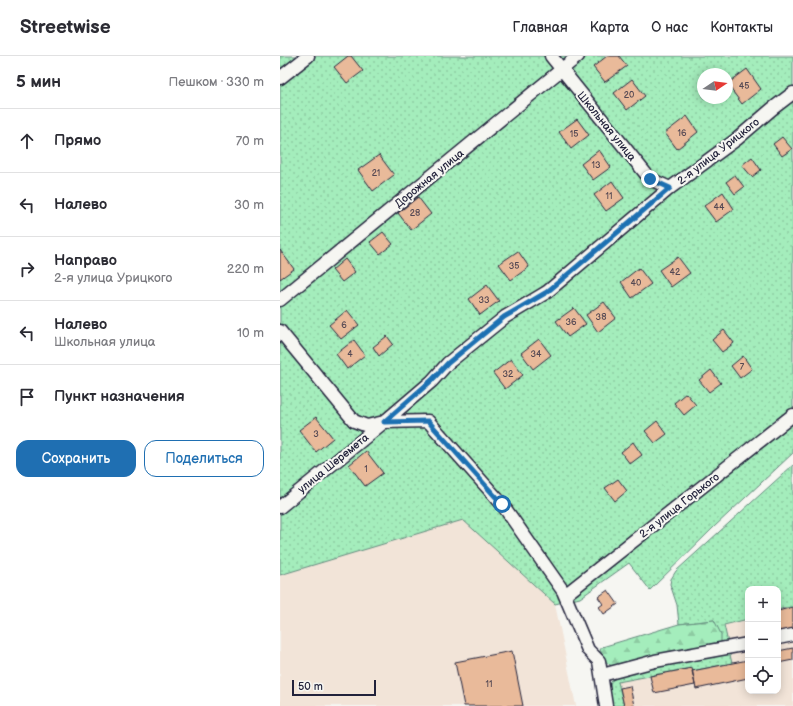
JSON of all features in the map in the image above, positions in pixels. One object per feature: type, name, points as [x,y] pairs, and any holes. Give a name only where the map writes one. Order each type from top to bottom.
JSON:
[{"type":"street","points":[[280,78],[308,56]]},
{"type":"street","name":"Школьная улица","points":[[551,56],[650,179],[670,188]]},
{"type":"street","name":"Дорожная улица","points":[[280,300],[578,56]]},
{"type":"street","name":"2-я улица Урицкого","points":[[384,422],[432,380],[448,363],[504,317],[547,292],[670,188],[737,139],[793,93]]},
{"type":"street","name":"улица Шеремета","points":[[280,331],[354,421],[367,426],[384,422]]},
{"type":"street","name":"2-я улица Горького","points":[[565,595],[793,415]]},
{"type":"street","points":[[384,422],[428,421],[502,504],[563,591],[588,650],[599,661],[606,706]]},
{"type":"street","name":"улица Шеремета","points":[[280,507],[384,422]]},
{"type":"street","points":[[781,637],[793,634]]},
{"type":"street","points":[[602,675],[655,661],[745,645]]},
{"type":"shaded area","points":[[463,520],[555,604],[576,706],[280,706],[280,575]]},
{"type":"shaded area","points":[[793,607],[793,706],[624,706],[618,682],[692,668],[692,670],[732,663],[724,625],[745,620],[745,694],[781,694],[781,609]]},
{"type":"green space","points":[[280,56],[793,56],[793,453],[714,527],[650,590],[629,563],[580,598],[555,604],[463,520],[280,575]]},
{"type":"green space","points":[[793,465],[793,607],[781,609],[781,586],[745,586],[745,620],[724,625],[728,643],[721,645],[714,620],[679,624],[677,605],[670,584],[676,571]]},
{"type":"green space","points":[[714,620],[721,634],[721,645],[613,667],[605,661],[600,650],[602,647],[679,624]]},
{"type":"green space","points":[[729,651],[732,663],[692,671],[691,668],[618,682],[624,706],[610,706],[609,688],[611,682],[619,676],[648,666]]},
{"type":"building","points":[[348,56],[351,56],[363,71],[347,83],[334,67]]},
{"type":"building","points":[[607,56],[619,56],[627,66],[605,82],[593,67]]},
{"type":"building","points":[[747,69],[761,89],[742,104],[733,92],[733,80]]},
{"type":"building","points":[[632,79],[645,96],[627,110],[614,93]]},
{"type":"building","points":[[687,116],[698,132],[677,149],[665,133]]},
{"type":"building","points":[[577,119],[589,135],[571,149],[559,132]]},
{"type":"building","points":[[782,137],[792,149],[782,156],[773,144]]},
{"type":"building","points":[[599,150],[611,167],[593,180],[581,164]]},
{"type":"building","points":[[379,155],[394,175],[373,191],[358,170]]},
{"type":"building","points":[[752,157],[761,170],[752,177],[742,165]]},
{"type":"building","points":[[735,175],[744,187],[735,194],[726,182]]},
{"type":"building","points":[[612,181],[624,198],[606,211],[594,195]]},
{"type":"building","points":[[723,192],[734,209],[716,222],[704,206]]},
{"type":"building","points":[[418,197],[431,214],[411,230],[398,213]]},
{"type":"building","points":[[383,232],[393,244],[380,254],[370,242]]},
{"type":"building","points":[[280,250],[294,269],[280,279]]},
{"type":"building","points":[[518,251],[529,267],[511,280],[499,264]]},
{"type":"building","points":[[678,257],[690,273],[671,287],[659,270]]},
{"type":"building","points":[[345,259],[355,272],[342,282],[332,270]]},
{"type":"building","points":[[639,268],[651,284],[632,298],[621,282]]},
{"type":"building","points":[[487,285],[499,301],[480,315],[469,299]]},
{"type":"building","points":[[604,302],[616,318],[598,332],[586,315]]},
{"type":"building","points":[[574,308],[586,324],[568,337],[556,321]]},
{"type":"building","points":[[347,310],[359,325],[341,339],[329,325]]},
{"type":"building","points":[[724,330],[734,343],[722,352],[712,340]]},
{"type":"building","points":[[387,336],[393,344],[379,356],[373,347]]},
{"type":"building","points":[[539,339],[551,355],[533,369],[521,353]]},
{"type":"building","points":[[354,340],[365,355],[347,369],[336,354]]},
{"type":"building","points":[[743,356],[752,369],[740,378],[731,366]]},
{"type":"building","points":[[511,359],[523,375],[505,389],[493,373]]},
{"type":"building","points":[[711,370],[721,383],[709,392],[699,380]]},
{"type":"building","points":[[686,393],[696,405],[684,415],[674,403]]},
{"type":"building","points":[[316,417],[333,438],[316,452],[299,430]]},
{"type":"building","points":[[657,421],[667,434],[655,443],[645,431]]},
{"type":"building","points":[[633,442],[642,455],[630,464],[621,452]]},
{"type":"building","points":[[366,451],[383,473],[365,486],[349,465]]},
{"type":"building","points":[[618,479],[627,491],[615,501],[605,488]]},
{"type":"building","points":[[608,590],[618,604],[604,614],[599,607],[603,604],[598,597]]},
{"type":"building","points":[[793,607],[793,630],[781,634],[781,622],[781,610]]},
{"type":"building","points":[[793,648],[793,660],[781,662],[781,650]]},
{"type":"building","points":[[512,651],[523,706],[464,706],[455,662]]},
{"type":"building","points":[[745,661],[745,679],[696,689],[692,671]]},
{"type":"building","points":[[692,668],[695,685],[654,693],[650,676]]},
{"type":"building","points":[[630,686],[634,706],[624,706],[620,688]]},
{"type":"route","points":[[502,504],[428,421],[384,422],[432,380],[448,363],[504,317],[547,292],[670,188],[650,179]]}]
